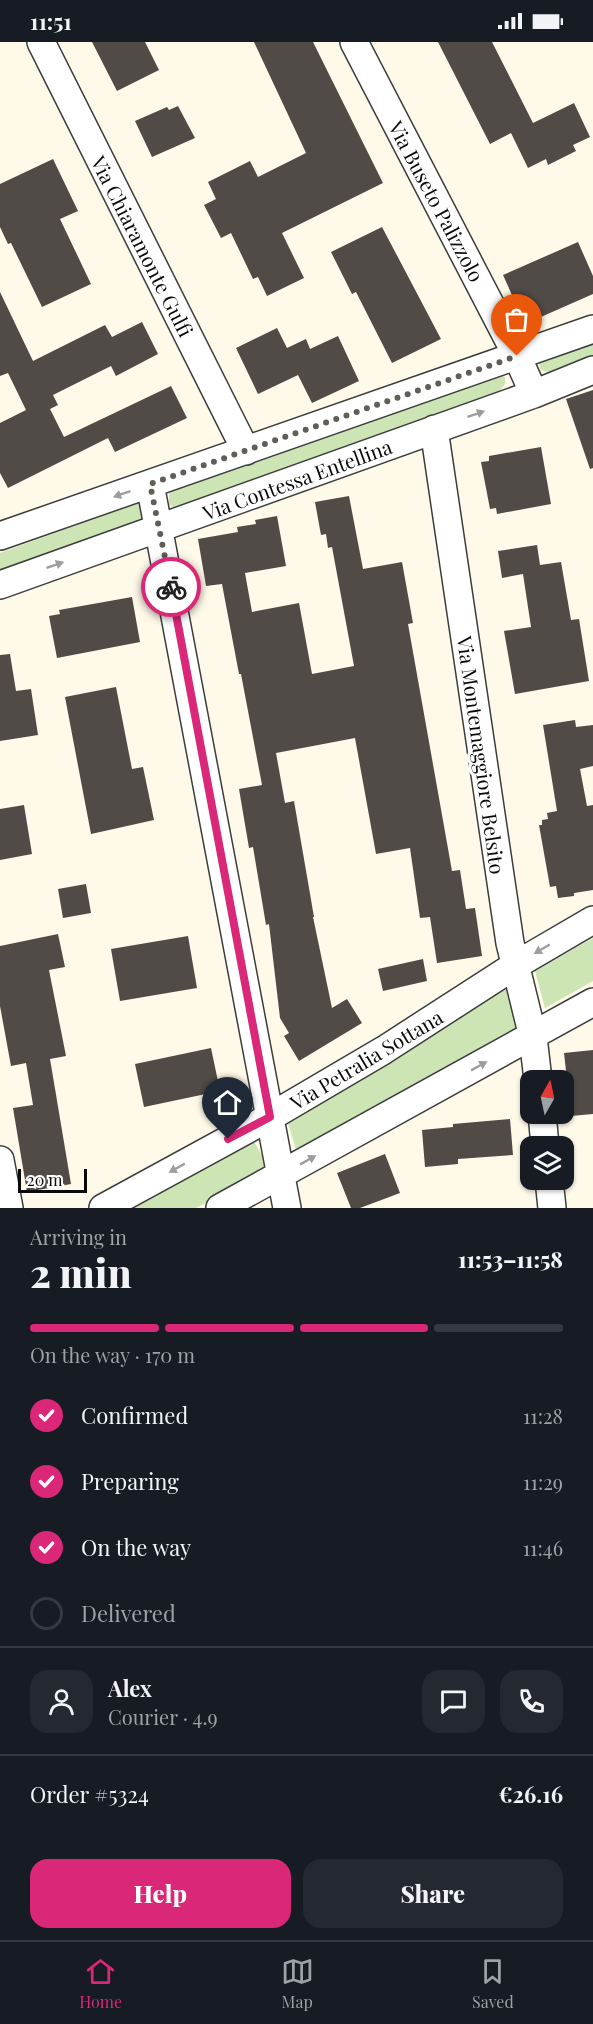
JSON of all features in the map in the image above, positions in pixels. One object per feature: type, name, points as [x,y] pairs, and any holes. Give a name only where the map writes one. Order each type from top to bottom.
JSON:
[{"type":"street","name":"Via Chiaramonte Gulfi","points":[[41,42],[246,451]]},
{"type":"street","name":"Via Buseto Palizzolo","points":[[354,42],[517,356],[534,394]]},
{"type":"street","points":[[0,536],[593,329]]},
{"type":"street","name":"Via Contessa Entellina","points":[[0,585],[534,394],[593,370]]},
{"type":"street","name":"Via Montemaggiore Belsito","points":[[434,429],[514,966],[532,1037],[537,1070]]},
{"type":"street","points":[[150,484],[287,1208]]},
{"type":"street","name":"Via Petralia Sottana","points":[[103,1208],[270,1117],[384,1050],[514,966],[593,920]]},
{"type":"street","points":[[220,1208],[593,1002]]},
{"type":"street","points":[[0,1160],[9,1208]]},
{"type":"street","points":[[550,1190],[552,1208]]},
{"type":"green space","points":[[593,338],[593,358],[558,371],[540,369],[539,360]]},
{"type":"green space","points":[[500,374],[505,377],[505,384],[498,393],[176,509],[169,504],[169,494],[174,488]]},
{"type":"green space","points":[[138,503],[144,503],[146,518],[0,572],[0,553]]},
{"type":"green space","points":[[593,938],[593,981],[545,1008],[535,971]]},
{"type":"green space","points":[[510,979],[523,1024],[297,1153],[285,1113]]},
{"type":"green space","points":[[251,1136],[269,1168],[196,1208],[121,1208]]},
{"type":"building","points":[[92,42],[145,42],[159,70],[117,91]]},
{"type":"building","points":[[254,42],[313,42],[383,183],[282,233],[304,278],[267,296],[258,277],[253,279],[231,233],[221,238],[204,205],[216,199],[208,182],[250,161],[258,177],[306,153]]},
{"type":"building","points":[[438,42],[492,42],[533,123],[574,103],[590,137],[573,145],[576,151],[548,165],[546,159],[528,168],[511,133],[490,144]]},
{"type":"building","points":[[178,106],[195,138],[152,157],[135,121],[167,107],[169,110]]},
{"type":"building","points":[[53,159],[78,211],[60,219],[91,284],[42,307],[11,243],[8,244],[0,227],[0,184]]},
{"type":"building","points":[[382,227],[441,339],[392,363],[356,292],[352,294],[331,252]]},
{"type":"building","points":[[578,242],[593,276],[593,294],[525,324],[503,275]]},
{"type":"building","points":[[0,292],[33,361],[105,325],[112,337],[142,322],[158,354],[116,376],[111,366],[53,395],[58,405],[50,409],[64,437],[171,386],[187,418],[115,452],[108,438],[8,488],[0,473],[0,423],[26,410],[8,373],[0,376]]},
{"type":"building","points":[[277,328],[287,348],[306,339],[310,349],[338,336],[359,381],[312,403],[298,375],[258,394],[236,348]]},
{"type":"building","points":[[593,390],[593,468],[590,469],[566,399]]},
{"type":"building","points":[[541,447],[551,504],[497,514],[496,508],[490,509],[481,462],[489,461],[489,456]]},
{"type":"building","points":[[349,496],[363,569],[402,562],[413,623],[408,624],[452,871],[460,870],[466,909],[475,908],[482,956],[437,963],[430,917],[420,918],[410,848],[376,854],[355,738],[276,753],[285,803],[294,801],[313,917],[332,1008],[347,999],[362,1023],[299,1061],[284,1036],[289,1033],[280,1018],[269,924],[266,925],[253,847],[249,848],[239,789],[262,785],[241,674],[239,674],[222,584],[206,586],[198,539],[238,532],[237,527],[256,524],[255,520],[277,516],[286,566],[245,573],[252,612],[299,603],[312,674],[354,666],[332,547],[328,548],[326,534],[321,535],[315,502]]},
{"type":"building","points":[[537,545],[540,565],[561,562],[571,620],[579,619],[589,681],[515,694],[504,631],[531,627],[523,574],[502,578],[498,551]]},
{"type":"building","points":[[132,597],[140,642],[57,658],[49,616],[60,614],[59,610]]},
{"type":"building","points":[[10,654],[16,691],[31,689],[38,735],[0,741],[0,655]]},
{"type":"building","points":[[116,687],[132,769],[143,767],[154,820],[91,834],[65,697]]},
{"type":"building","points":[[575,720],[576,727],[593,725],[593,766],[580,769],[587,806],[593,805],[593,890],[558,898],[556,886],[550,887],[539,825],[542,825],[542,820],[548,819],[547,813],[557,811],[543,725]]},
{"type":"building","points":[[24,805],[32,854],[0,860],[0,809]]},
{"type":"building","points":[[86,884],[91,913],[63,918],[58,889]]},
{"type":"building","points":[[58,934],[65,967],[49,970],[66,1056],[50,1059],[71,1184],[27,1192],[13,1108],[33,1105],[26,1063],[11,1066],[0,1006],[0,946]]},
{"type":"building","points":[[188,936],[197,988],[120,1001],[111,949]]},
{"type":"building","points":[[423,959],[427,981],[383,991],[378,969]]},
{"type":"building","points":[[211,1048],[220,1091],[144,1107],[135,1064]]},
{"type":"building","points":[[593,1050],[593,1114],[574,1116],[574,1070],[566,1070],[564,1053]]},
{"type":"building","points":[[510,1119],[513,1155],[458,1159],[458,1164],[425,1167],[422,1130],[453,1127],[453,1124]]},
{"type":"building","points":[[385,1154],[400,1193],[360,1208],[351,1208],[337,1173]]},
{"type":"way so far","points":[[171,587],[150,484],[517,356]]},
{"type":"route","points":[[171,587],[270,1117],[228,1139]]}]
